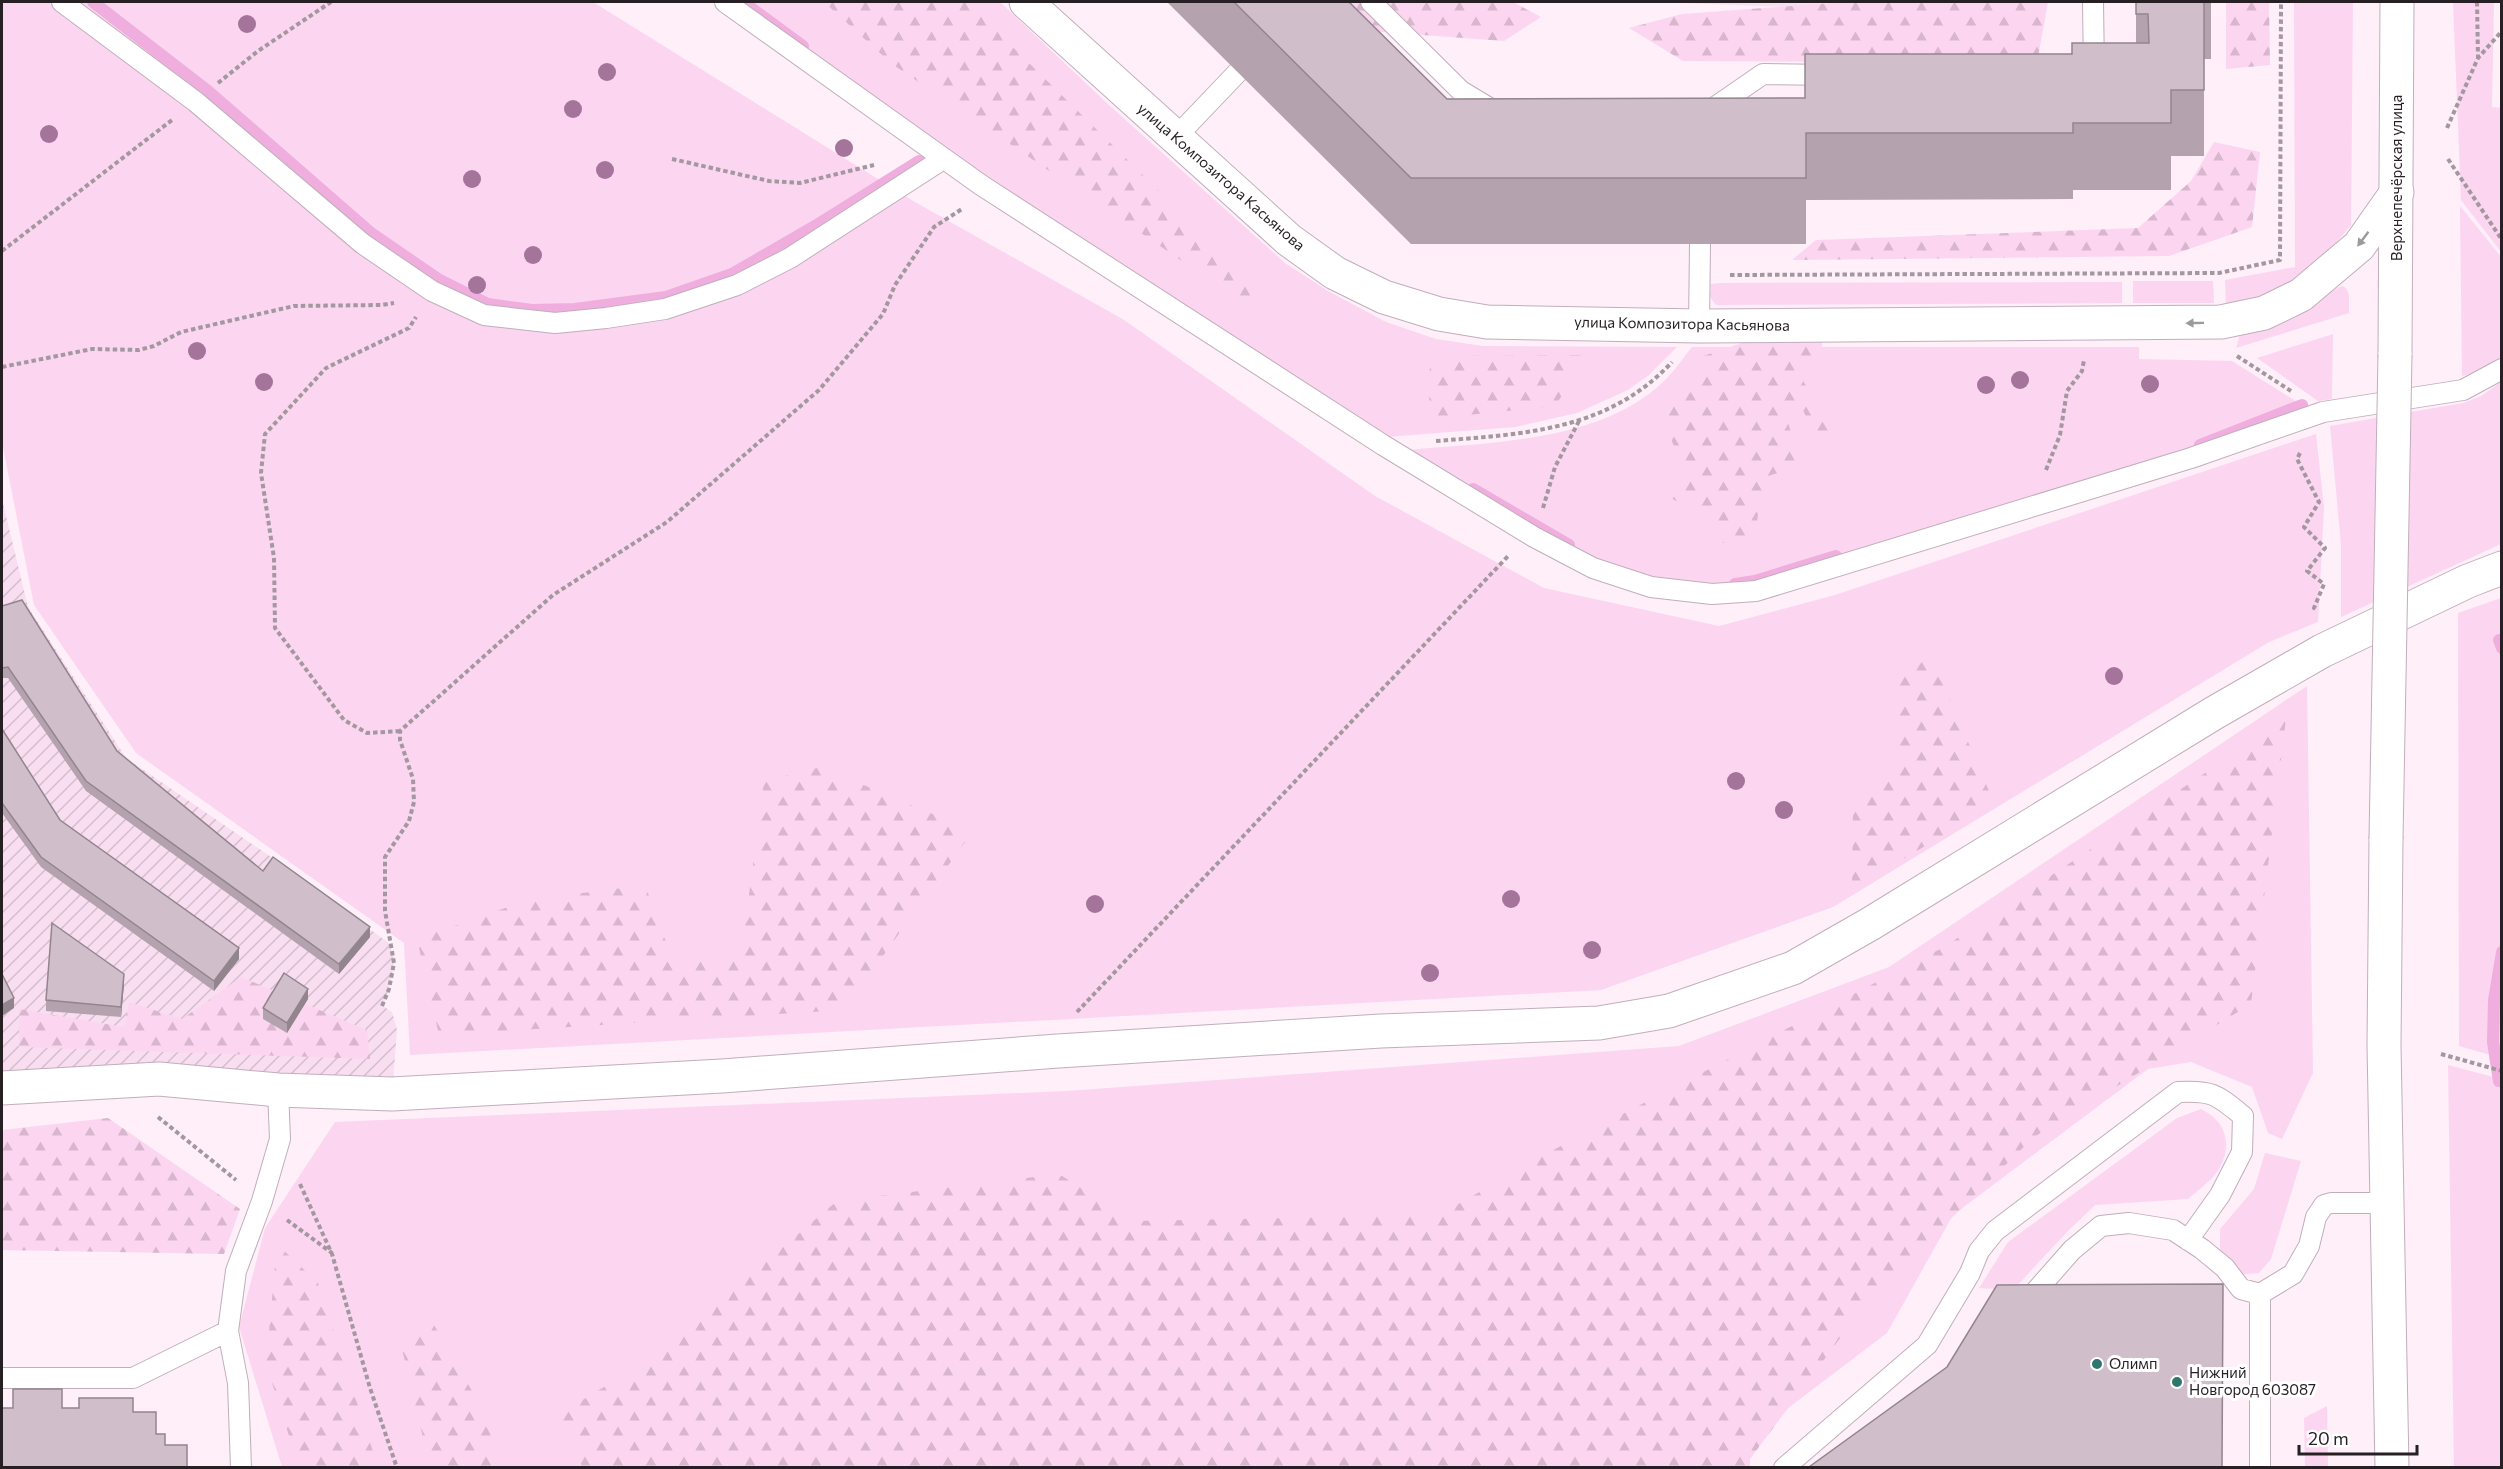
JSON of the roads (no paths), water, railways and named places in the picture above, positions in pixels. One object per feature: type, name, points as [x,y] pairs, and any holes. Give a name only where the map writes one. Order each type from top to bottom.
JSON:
[{"type":"street","name":"улица Композитора Касьянова","points":[[1026,2],[1289,240],[1335,273],[1384,297],[1439,314],[1488,322],[1700,326],[2221,322],[2264,313],[2301,295],[2359,246],[2397,192]]},
{"type":"street","name":"Верхнепечёрская улица","points":[[2392,1467],[2384,1045],[2395,355],[2397,2]]},
{"type":"street","points":[[2,1088],[120,1079],[159,1079],[278,1090],[392,1094],[722,1076],[1058,1051],[1382,1031],[1599,1023],[1669,1011],[1793,968],[2214,713],[2322,651],[2502,568]]},
{"type":"lane","points":[[62,2],[196,102],[363,244],[432,291],[484,315],[555,323],[665,309],[737,285],[790,258],[943,159]]},
{"type":"lane","points":[[725,2],[981,185],[1383,445],[1534,537],[1593,568],[1651,587],[1712,594],[1756,591],[2191,458],[2323,412],[2463,390],[2502,369]]},
{"type":"lane","points":[[1371,2],[1461,91],[1497,113],[1509,113]]},
{"type":"lane","points":[[2082,77],[2094,77],[2093,2]]},
{"type":"lane","points":[[1175,138],[1238,72]]},
{"type":"lane","points":[[1697,123],[1762,74],[1845,75]]},
{"type":"lane","points":[[1700,244],[1700,326]]},
{"type":"lane","points":[[241,1467],[238,1383],[228,1331],[236,1271],[262,1201],[280,1139],[278,1090]]},
{"type":"lane","points":[[1784,1467],[1927,1345],[1970,1273],[1979,1251],[1995,1231],[2178,1092],[2198,1091],[2217,1095],[2243,1116],[2242,1152],[2220,1195],[2188,1240]]},
{"type":"lane","points":[[2023,1323],[2028,1300],[2072,1250],[2101,1226],[2129,1222],[2173,1230],[2225,1268],[2241,1289],[2260,1294],[2293,1274],[2309,1246],[2316,1217],[2324,1205],[2387,1203]]},
{"type":"lane","points":[[2260,1294],[2260,1467]]},
{"type":"lane","points":[[2,1378],[133,1377],[228,1331]]},
{"type":"waterway","points":[[93,2],[208,91],[371,233],[438,279],[488,304],[532,310],[575,309],[666,297],[732,274],[815,226],[919,161]]},
{"type":"waterway","points":[[743,2],[803,46]]},
{"type":"waterway","points":[[2200,445],[2302,405]]},
{"type":"waterway","points":[[1473,489],[1569,545]]},
{"type":"waterway","points":[[1735,584],[1755,581],[1836,556]]},
{"type":"waterway","points":[[2499,640],[2502,648]]},
{"type":"waterway","points":[[2502,952],[2494,1000],[2493,1042],[2499,1081],[2502,1081]]},
{"type":"place","name":"Олимп","points":[[2097,1364]]},
{"type":"place","name":"Нижний Новгород 603087","points":[[2177,1382]]}]
